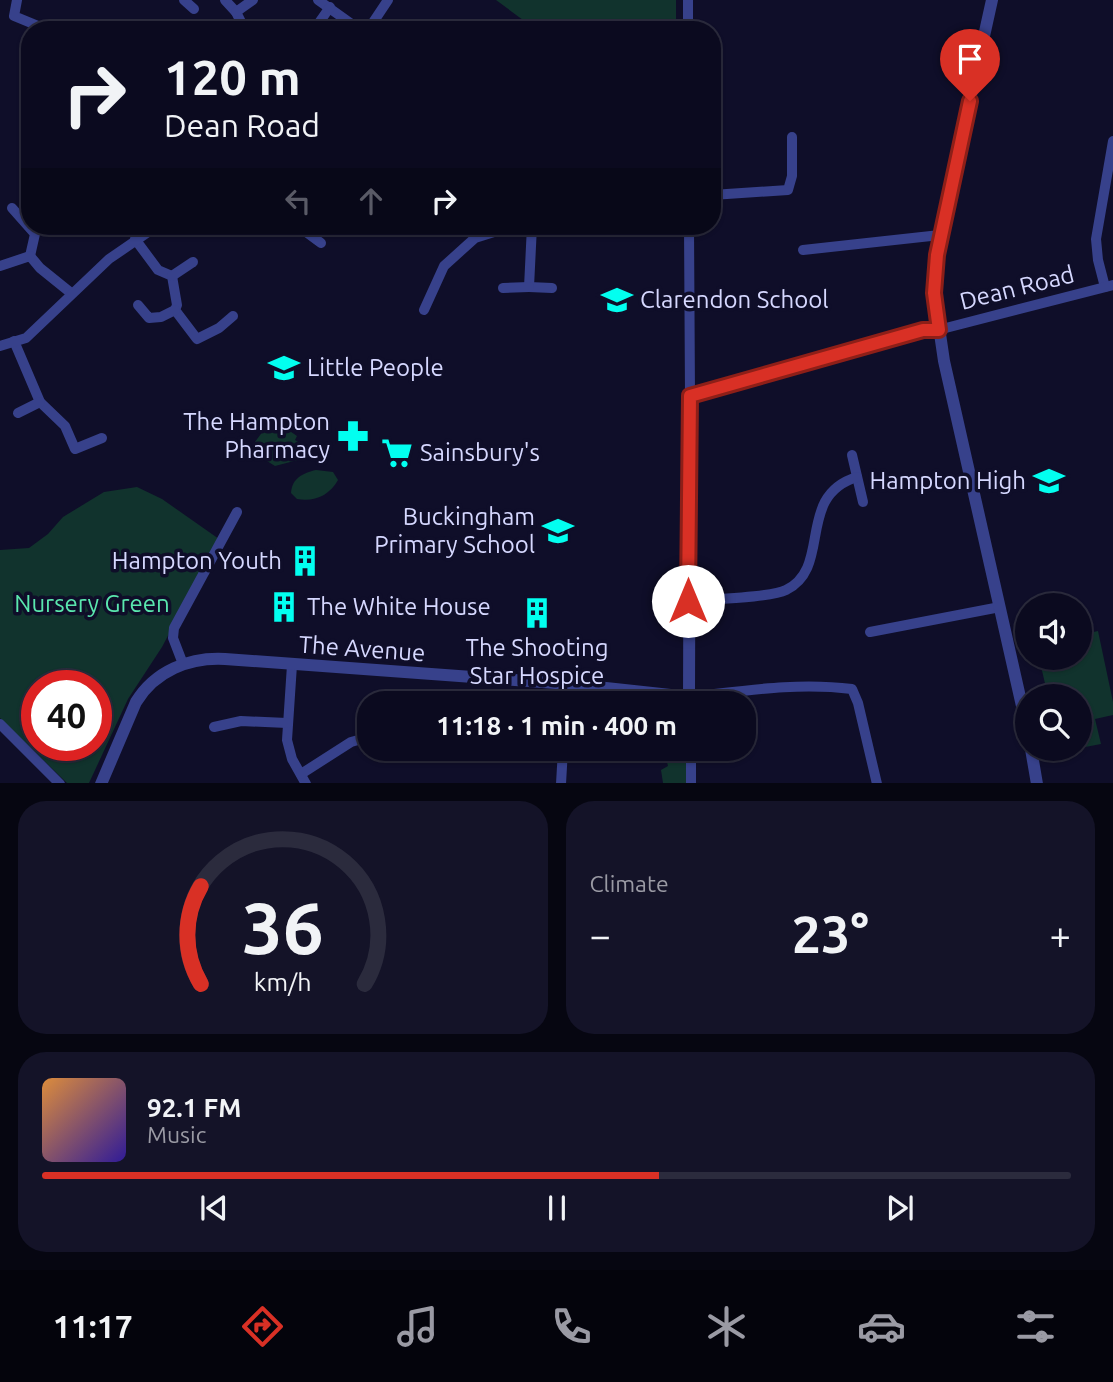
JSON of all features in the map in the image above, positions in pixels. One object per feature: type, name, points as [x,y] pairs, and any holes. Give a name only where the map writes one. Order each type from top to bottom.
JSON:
[{"type":"street","points":[[17,0],[14,16],[26,21]]},
{"type":"street","points":[[184,0],[194,9]]},
{"type":"street","points":[[225,0],[240,21]]},
{"type":"street","points":[[236,12],[253,0]]},
{"type":"street","points":[[318,0],[348,21]]},
{"type":"street","points":[[374,21],[388,0]]},
{"type":"street","points":[[688,0],[688,21]]},
{"type":"street","points":[[992,0],[940,235],[934,282],[939,330],[1017,684]]},
{"type":"street","points":[[320,21],[330,7]]},
{"type":"street","points":[[721,194],[788,190],[792,176],[792,137]]},
{"type":"street","points":[[1109,286],[1098,260],[1096,239],[1113,141]]},
{"type":"street","points":[[12,208],[21,218]]},
{"type":"street","points":[[30,256],[35,235]]},
{"type":"street","points":[[0,346],[26,338],[109,259],[142,235]]},
{"type":"street","points":[[311,235],[321,243]]},
{"type":"street","points":[[424,310],[444,266],[475,238],[484,235]]},
{"type":"street","points":[[529,287],[532,235]]},
{"type":"street","points":[[689,235],[689,691]]},
{"type":"street","points":[[803,250],[940,235]]},
{"type":"street","points":[[135,239],[158,270],[172,276]]},
{"type":"street","points":[[0,266],[30,256]]},
{"type":"street","points":[[30,256],[40,268],[71,293]]},
{"type":"street","points":[[172,276],[194,262]]},
{"type":"street","points":[[138,305],[149,318],[161,317],[175,310],[177,305],[172,276]]},
{"type":"street","name":"Dean Road","points":[[690,396],[923,330],[939,330],[1109,286]]},
{"type":"street","points":[[503,288],[552,288]]},
{"type":"street","points":[[175,310],[197,339],[219,328],[233,316]]},
{"type":"street","points":[[14,341],[40,402],[65,426],[75,449],[102,439]]},
{"type":"street","points":[[18,413],[40,402]]},
{"type":"street","points":[[852,455],[863,502]]},
{"type":"street","points":[[688,601],[778,593],[796,584],[806,570],[817,518],[824,502],[841,484],[857,477]]},
{"type":"street","points":[[183,664],[173,639],[174,628],[237,512]]},
{"type":"street","points":[[870,632],[1000,607]]},
{"type":"street","name":"The Avenue","points":[[100,783],[139,697],[157,678],[183,664],[216,659],[569,684],[622,691]]},
{"type":"street","points":[[292,665],[287,723],[288,746],[304,779],[351,742],[357,740]]},
{"type":"street","points":[[568,691],[569,684]]},
{"type":"street","points":[[737,691],[758,687],[852,689],[858,703],[877,783]]},
{"type":"street","points":[[214,727],[241,721],[287,723]]},
{"type":"street","points":[[0,724],[60,783]]},
{"type":"street","points":[[561,783],[562,761]]},
{"type":"street","points":[[691,761],[691,783]]},
{"type":"street","points":[[1033,761],[1037,783]]},
{"type":"green space","points":[[496,0],[676,0],[676,21],[523,20]]},
{"type":"green space","points":[[272,419],[297,436],[295,440],[308,448],[298,460],[275,466],[249,450]]},
{"type":"green space","points":[[316,470],[333,472],[338,480],[320,497],[297,499],[291,493],[293,484],[303,475]]},
{"type":"green space","name":"Nursery Green","points":[[137,487],[162,499],[219,539],[162,647],[128,699],[112,733],[112,670],[21,670],[21,738],[0,718],[0,550],[29,548],[48,534],[63,517],[104,492]]},
{"type":"green space","points":[[1098,631],[1113,702],[1113,715],[1095,719],[1101,744],[1092,746],[1092,684],[1045,684],[1042,670],[1092,670],[1092,632]]},
{"type":"green space","name":"Nursery Green","points":[[44,761],[99,761],[89,783],[67,783]]},
{"type":"green space","points":[[667,761],[691,761],[691,783],[663,783],[661,770],[668,766]]},
{"type":"place","name":"Clarendon School","points":[[617,300]]},
{"type":"place","name":"Little People","points":[[284,368]]},
{"type":"place","name":"The Hampton Pharmacy","points":[[353,436]]},
{"type":"place","name":"Sainsbury's","points":[[397,453]]},
{"type":"place","name":"Hampton High","points":[[1049,481]]},
{"type":"place","name":"Buckingham Primary School","points":[[558,531]]},
{"type":"place","name":"Hampton Youth","points":[[305,561]]},
{"type":"place","name":"The White House","points":[[284,607]]},
{"type":"place","name":"The Shooting Star Hospice","points":[[537,613]]},
{"type":"route","points":[[688,601],[690,396],[923,330],[939,330],[934,293],[937,255],[970,101]]}]
